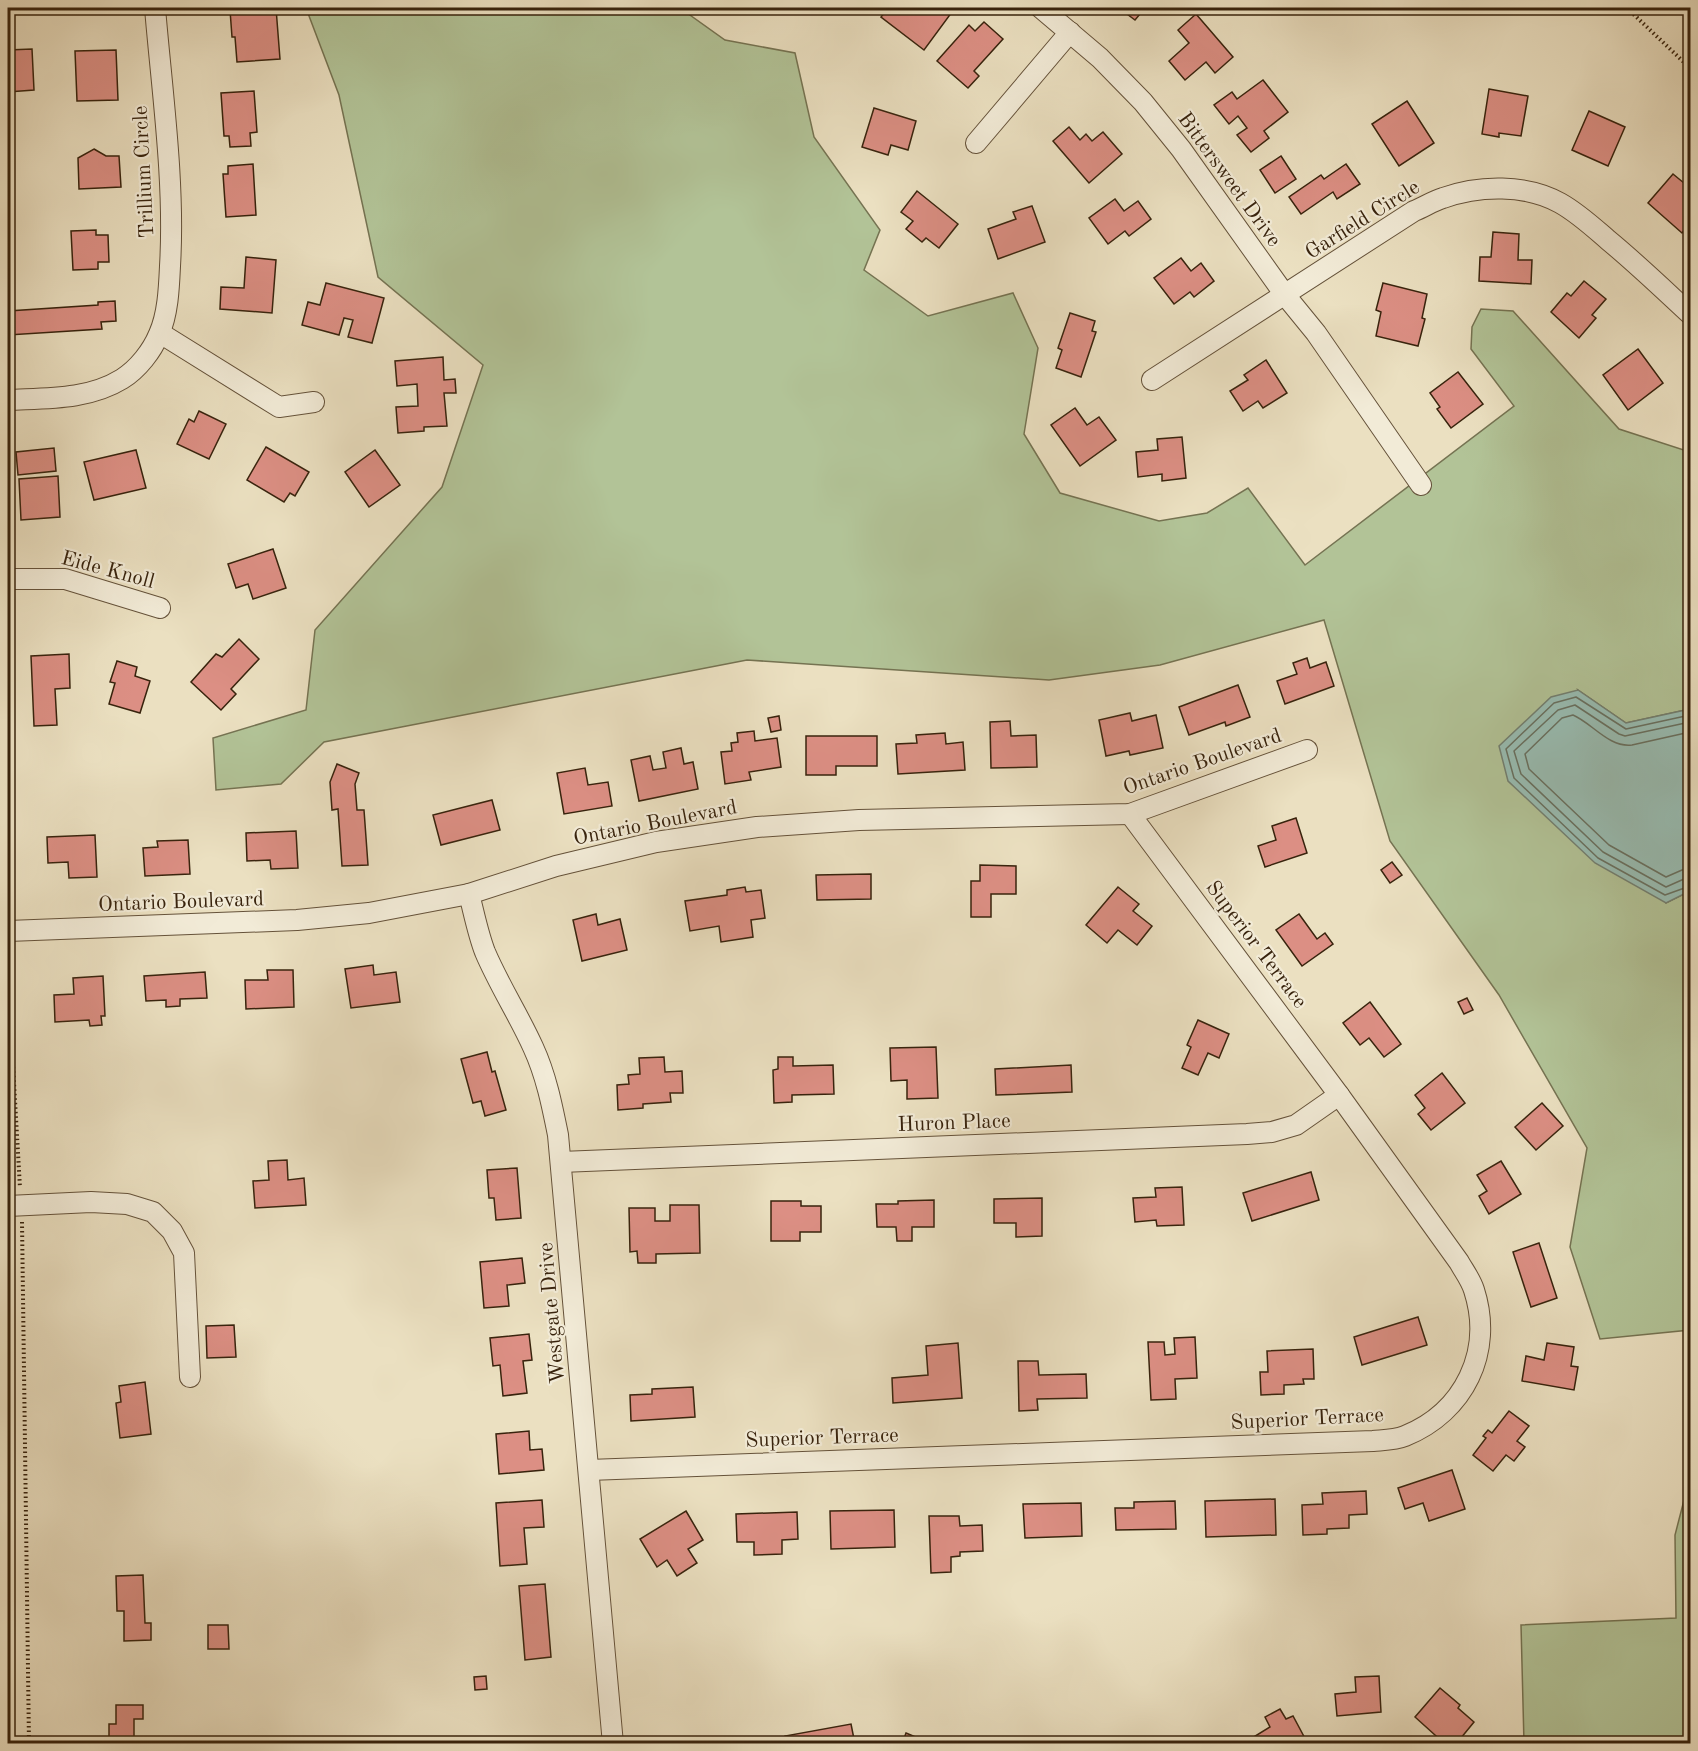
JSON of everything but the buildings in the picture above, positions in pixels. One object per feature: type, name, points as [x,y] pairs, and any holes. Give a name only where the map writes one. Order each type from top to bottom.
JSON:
[{"type":"street","name":"Trillium Circle","points":[[8,400],[77,396],[102,390],[124,378],[143,360],[160,333],[169,290],[172,230],[155,8]]},
{"type":"street","name":"Bittersweet Drive","points":[[1041,8],[1100,58],[1150,110],[1181,149],[1285,295],[1316,333],[1421,485]]},
{"type":"street","points":[[976,142],[1070,32]]},
{"type":"street","name":"Garfield Circle","points":[[1152,380],[1414,212],[1441,198],[1480,189],[1506,189],[1536,194],[1576,212],[1629,257],[1690,314]]},
{"type":"street","points":[[160,333],[279,407],[315,402]]},
{"type":"street","name":"Eide Knoll","points":[[8,579],[65,579],[160,608]]},
{"type":"street","name":"Ontario Boulevard","points":[[8,932],[297,920],[369,914],[469,894],[556,866],[656,842],[757,826],[859,820],[1130,814],[1307,750]]},
{"type":"street","name":"Superior Terrace","points":[[590,1470],[1373,1441],[1403,1437],[1430,1423],[1452,1404],[1470,1378],[1479,1348],[1480,1318],[1473,1289],[1459,1262],[1339,1095],[1130,814]]},
{"type":"street","name":"Westgate Drive","points":[[469,894],[484,949],[534,1049],[549,1091],[558,1135],[613,1743]]},
{"type":"street","name":"Huron Place","points":[[561,1162],[1272,1132],[1296,1125],[1339,1095]]},
{"type":"street","points":[[14,1205],[91,1202],[127,1204],[153,1212],[172,1231],[184,1253],[190,1377]]},
{"type":"path","points":[[1627,8],[1690,68]]},
{"type":"path","points":[[8,977],[29,1743]]},
{"type":"green space","points":[[306,8],[680,8],[725,40],[795,53],[814,137],[880,230],[864,270],[928,316],[1013,293],[1038,348],[1024,434],[1060,493],[1159,521],[1207,513],[1248,488],[1305,565],[1514,406],[1471,349],[1472,327],[1481,309],[1513,311],[1619,429],[1690,452],[1690,709],[1626,723],[1578,690],[1666,903],[1690,891],[1690,1330],[1600,1339],[1570,1247],[1587,1148],[1499,995],[1390,841],[1324,620],[1160,665],[1049,680],[747,660],[324,742],[281,784],[216,790],[213,738],[306,710],[315,630],[442,487],[483,365],[378,277],[339,95]]},
{"type":"green space","points":[[1690,1477],[1690,1743],[1524,1743],[1521,1625],[1676,1618],[1675,1535]]},
{"type":"water","points":[[1578,690],[1626,723],[1690,709],[1690,891],[1666,903],[1595,863],[1508,781],[1499,746],[1551,697]]}]
